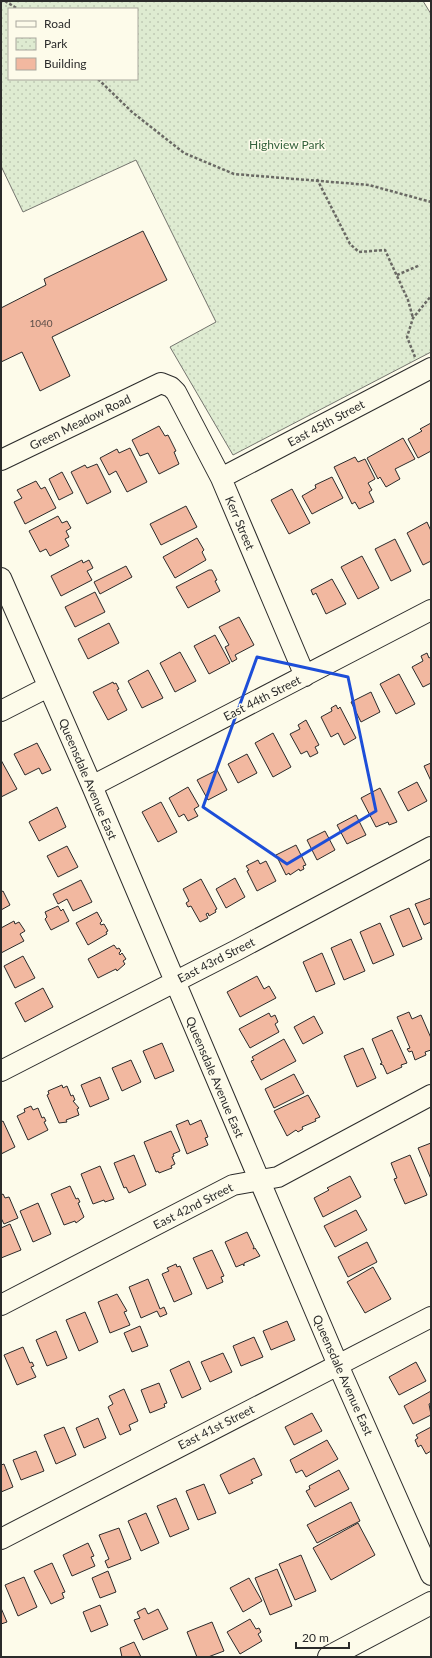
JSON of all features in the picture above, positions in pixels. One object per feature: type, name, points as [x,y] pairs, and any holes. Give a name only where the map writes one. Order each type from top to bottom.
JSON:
[{"type":"main road","points":[[329,1657],[431,1603]]},
{"type":"street","name":"East 45th Street","points":[[221,478],[426,370]]},
{"type":"street","name":"Kerr Street","points":[[160,383],[168,385],[176,392],[221,478],[305,676]]},
{"type":"street","name":"Green Meadow Road","points":[[1,460],[160,383]]},
{"type":"street","name":"Queensdale Avenue East","points":[[1,578],[92,786],[338,1365],[431,1575]]},
{"type":"street","name":"East 44th Street","points":[[92,786],[431,610]]},
{"type":"street","points":[[1,711],[48,687]]},
{"type":"street","name":"East 43rd Street","points":[[1,1071],[431,847]]},
{"type":"street","name":"East 42nd Street","points":[[1,1305],[232,1185],[278,1177],[431,1095]]},
{"type":"street","name":"East 41st Street","points":[[1,1539],[431,1317]]},
{"type":"path","points":[[5,1],[16,8]]},
{"type":"path","points":[[99,80],[132,112],[184,153],[234,174],[369,185],[431,202]]},
{"type":"path","points":[[317,180],[350,244],[359,252],[385,250],[408,300],[413,318]]},
{"type":"path","points":[[397,276],[420,265]]},
{"type":"path","points":[[426,370],[407,336],[413,318],[431,296]]},
{"type":"highlighted area","points":[[257,657],[348,677],[376,811],[287,864],[203,807]]},
{"type":"green space","name":"Highview Park","points":[[1,1],[423,1],[431,14],[431,352],[233,455],[170,347],[216,322],[136,160],[23,212],[1,166]]},
{"type":"building","points":[[143,231],[167,280],[52,337],[70,376],[40,391],[22,352],[1,362],[1,308],[46,285],[44,279]]},
{"type":"building","points":[[431,423],[431,451],[418,458],[408,439],[422,431],[420,429]]},
{"type":"building","points":[[159,426],[165,436],[168,435],[176,451],[174,452],[179,464],[159,474],[148,453],[140,456],[132,440]]},
{"type":"building","points":[[403,438],[415,459],[395,469],[400,479],[386,487],[380,477],[378,479],[367,458]]},
{"type":"building","points":[[130,448],[147,482],[127,492],[116,471],[109,475],[100,458],[117,449],[119,453]]},
{"type":"building","points":[[355,457],[358,462],[365,459],[375,479],[368,483],[372,490],[369,492],[374,502],[359,509],[355,502],[352,504],[334,467]]},
{"type":"building","points":[[97,464],[111,492],[87,504],[71,472],[85,465],[87,468]]},
{"type":"building","points":[[62,472],[73,493],[59,500],[49,479]]},
{"type":"building","points":[[332,477],[343,498],[312,514],[302,496],[316,488],[315,485]]},
{"type":"building","points":[[36,481],[41,489],[45,487],[56,508],[25,524],[14,502],[22,498],[17,490]]},
{"type":"building","points":[[292,489],[310,523],[289,534],[271,500]]},
{"type":"building","points":[[186,506],[197,527],[161,545],[150,524]]},
{"type":"building","points":[[58,516],[62,523],[67,521],[71,528],[66,531],[69,537],[65,539],[69,546],[50,556],[46,549],[40,552],[29,531]]},
{"type":"building","points":[[427,522],[431,531],[431,561],[423,565],[407,533]]},
{"type":"building","points":[[197,538],[204,550],[202,552],[206,560],[175,578],[163,557]]},
{"type":"building","points":[[395,539],[411,571],[391,581],[375,549]]},
{"type":"building","points":[[362,556],[379,588],[358,599],[341,567]]},
{"type":"building","points":[[82,560],[83,563],[89,560],[93,568],[87,571],[92,580],[61,596],[51,576]]},
{"type":"building","points":[[126,566],[132,577],[100,594],[94,582]]},
{"type":"building","points":[[209,570],[212,570],[220,591],[188,608],[176,587]]},
{"type":"building","points":[[332,579],[346,604],[326,614],[316,593],[313,595],[311,590]]},
{"type":"building","points":[[95,592],[105,612],[75,627],[65,607]]},
{"type":"building","points":[[239,617],[254,645],[235,655],[237,659],[232,662],[225,647],[229,645],[219,627]]},
{"type":"building","points":[[109,623],[119,643],[88,659],[78,639]]},
{"type":"building","points":[[215,635],[230,663],[209,674],[194,646]]},
{"type":"building","points":[[180,652],[196,681],[175,692],[160,663]]},
{"type":"building","points":[[427,653],[429,658],[431,657],[431,683],[423,687],[412,667],[423,661],[421,656]]},
{"type":"building","points":[[148,670],[163,698],[142,708],[128,681]]},
{"type":"building","points":[[399,674],[415,704],[396,714],[380,684]]},
{"type":"building","points":[[113,682],[114,684],[116,683],[119,689],[117,690],[127,710],[108,720],[93,692]]},
{"type":"building","points":[[371,692],[380,712],[361,722],[351,702]]},
{"type":"building","points":[[336,705],[338,709],[340,707],[356,738],[344,745],[338,733],[331,737],[321,717],[332,711],[331,708]]},
{"type":"building","points":[[306,720],[319,745],[315,747],[318,753],[310,757],[307,751],[301,754],[290,734],[300,729],[298,725]]},
{"type":"building","points":[[273,733],[291,767],[273,777],[255,743]]},
{"type":"building","points":[[37,743],[51,770],[42,774],[39,768],[25,775],[14,754]]},
{"type":"building","points":[[247,754],[257,773],[238,783],[228,764]]},
{"type":"building","points":[[1,760],[17,789],[1,797]]},
{"type":"building","points":[[431,763],[431,781],[424,766]]},
{"type":"building","points":[[217,770],[227,790],[208,800],[197,780]]},
{"type":"building","points":[[417,782],[427,801],[408,811],[398,792]]},
{"type":"building","points":[[188,787],[199,806],[194,809],[198,816],[188,821],[184,814],[179,817],[169,798]]},
{"type":"building","points":[[380,788],[397,822],[389,825],[388,822],[376,827],[361,798]]},
{"type":"building","points":[[161,802],[177,832],[158,842],[142,812]]},
{"type":"building","points":[[57,807],[66,827],[39,841],[29,822]]},
{"type":"building","points":[[356,815],[366,835],[347,844],[337,825]]},
{"type":"building","points":[[325,831],[335,850],[317,860],[307,840]]},
{"type":"building","points":[[296,845],[306,865],[303,866],[304,869],[300,871],[299,869],[290,875],[289,873],[286,875],[276,855]]},
{"type":"building","points":[[67,846],[78,867],[58,877],[47,856]]},
{"type":"building","points":[[258,860],[260,864],[266,861],[276,881],[257,891],[246,866]]},
{"type":"building","points":[[235,878],[245,897],[226,908],[216,889]]},
{"type":"building","points":[[201,879],[217,909],[215,910],[216,912],[209,916],[208,913],[206,914],[208,918],[200,922],[191,906],[188,907],[186,903],[189,901],[183,889]]},
{"type":"building","points":[[81,880],[92,902],[73,911],[67,899],[58,904],[53,894]]},
{"type":"building","points":[[3,891],[10,905],[1,910],[1,892]]},
{"type":"building","points":[[431,898],[431,922],[424,925],[415,904]]},
{"type":"building","points":[[58,906],[61,911],[63,909],[69,921],[51,930],[45,919],[47,917],[45,912]]},
{"type":"building","points":[[409,908],[422,939],[403,947],[390,916]]},
{"type":"building","points":[[97,912],[102,921],[100,923],[101,925],[104,924],[108,931],[106,932],[107,934],[88,945],[76,923]]},
{"type":"building","points":[[14,921],[15,924],[19,922],[25,931],[20,934],[24,941],[1,953],[1,928]]},
{"type":"building","points":[[380,923],[394,955],[373,964],[360,932]]},
{"type":"building","points":[[351,939],[365,971],[344,980],[331,948]]},
{"type":"building","points":[[114,945],[121,951],[119,953],[120,955],[122,953],[126,959],[123,961],[125,964],[117,971],[116,969],[98,978],[88,959]]},
{"type":"building","points":[[322,953],[335,984],[316,992],[303,962]]},
{"type":"building","points":[[23,956],[35,978],[15,988],[4,966]]},
{"type":"building","points":[[257,976],[264,989],[269,986],[276,998],[240,1017],[227,992]]},
{"type":"building","points":[[43,988],[53,1007],[25,1022],[15,1003]]},
{"type":"building","points":[[409,1012],[412,1019],[421,1015],[431,1038],[431,1050],[425,1052],[426,1055],[415,1060],[412,1051],[409,1052],[407,1049],[410,1048],[397,1017]]},
{"type":"building","points":[[269,1013],[271,1017],[275,1015],[278,1022],[275,1024],[279,1032],[250,1048],[239,1029]]},
{"type":"building","points":[[314,1016],[323,1033],[303,1044],[294,1027]]},
{"type":"building","points":[[392,1030],[407,1063],[387,1074],[383,1065],[380,1064],[382,1063],[372,1039]]},
{"type":"building","points":[[284,1039],[296,1061],[261,1080],[251,1061],[254,1060],[252,1057]]},
{"type":"building","points":[[162,1043],[174,1071],[155,1079],[143,1051]]},
{"type":"building","points":[[363,1048],[376,1078],[357,1087],[344,1056]]},
{"type":"building","points":[[131,1060],[141,1082],[122,1091],[112,1068]]},
{"type":"building","points":[[294,1074],[304,1093],[274,1108],[265,1089]]},
{"type":"building","points":[[100,1077],[109,1099],[90,1107],[81,1085]]},
{"type":"building","points":[[62,1085],[63,1088],[67,1086],[71,1096],[73,1095],[75,1100],[73,1101],[79,1108],[77,1109],[79,1115],[66,1120],[67,1122],[59,1123],[47,1095],[49,1094],[48,1091]]},
{"type":"building","points":[[308,1095],[320,1117],[315,1119],[316,1121],[302,1127],[303,1129],[298,1132],[296,1130],[287,1136],[274,1111]]},
{"type":"building","points":[[31,1106],[33,1110],[38,1108],[42,1118],[44,1117],[46,1121],[44,1122],[48,1130],[28,1140],[17,1116],[25,1112],[24,1109]]},
{"type":"building","points":[[188,1120],[190,1125],[201,1120],[208,1137],[205,1138],[208,1145],[187,1154],[176,1125]]},
{"type":"building","points":[[3,1121],[15,1147],[1,1154],[1,1122]]},
{"type":"building","points":[[171,1131],[180,1151],[173,1154],[174,1156],[172,1157],[175,1164],[171,1166],[172,1168],[159,1173],[158,1171],[156,1172],[144,1142]]},
{"type":"building","points":[[431,1143],[431,1179],[418,1148]]},
{"type":"building","points":[[134,1155],[146,1185],[129,1193],[126,1187],[124,1188],[114,1163]]},
{"type":"building","points":[[410,1155],[427,1195],[405,1204],[394,1179],[397,1178],[391,1163]]},
{"type":"building","points":[[100,1166],[114,1199],[105,1202],[104,1200],[93,1204],[81,1174]]},
{"type":"building","points":[[350,1176],[361,1197],[323,1217],[314,1198],[329,1190],[327,1188]]},
{"type":"building","points":[[70,1186],[76,1199],[78,1198],[80,1202],[78,1203],[84,1217],[76,1223],[75,1221],[64,1225],[51,1194]]},
{"type":"building","points":[[3,1194],[5,1198],[9,1197],[18,1218],[4,1224],[1,1218],[1,1195]]},
{"type":"building","points":[[38,1203],[51,1234],[33,1242],[20,1211]]},
{"type":"building","points":[[356,1210],[367,1230],[335,1247],[324,1226]]},
{"type":"building","points":[[10,1224],[21,1250],[1,1258],[1,1228]]},
{"type":"building","points":[[247,1232],[254,1247],[253,1249],[255,1248],[260,1256],[244,1263],[244,1266],[243,1264],[236,1267],[225,1242]]},
{"type":"building","points":[[367,1242],[377,1262],[348,1277],[338,1257]]},
{"type":"building","points":[[212,1250],[224,1276],[221,1277],[223,1282],[207,1289],[193,1258]]},
{"type":"building","points":[[176,1264],[177,1267],[180,1266],[192,1294],[174,1302],[162,1274],[169,1271],[167,1268]]},
{"type":"building","points":[[373,1267],[391,1299],[365,1313],[347,1282]]},
{"type":"building","points":[[148,1279],[160,1309],[164,1307],[167,1314],[160,1317],[157,1311],[141,1318],[129,1287]]},
{"type":"building","points":[[117,1294],[127,1311],[124,1312],[130,1325],[110,1333],[98,1302]]},
{"type":"building","points":[[85,1312],[98,1342],[79,1351],[66,1320]]},
{"type":"building","points":[[287,1321],[295,1340],[271,1350],[263,1331]]},
{"type":"building","points":[[140,1326],[148,1346],[132,1352],[124,1333]]},
{"type":"building","points":[[56,1331],[67,1358],[47,1366],[36,1340]]},
{"type":"building","points":[[254,1337],[263,1357],[241,1366],[233,1346]]},
{"type":"building","points":[[23,1347],[30,1363],[32,1362],[34,1366],[31,1367],[36,1377],[17,1385],[4,1355]]},
{"type":"building","points":[[223,1353],[232,1372],[210,1382],[201,1362]]},
{"type":"building","points":[[189,1361],[201,1389],[182,1398],[170,1370]]},
{"type":"building","points":[[416,1362],[426,1381],[399,1395],[389,1377]]},
{"type":"building","points":[[159,1383],[167,1403],[164,1404],[165,1407],[150,1413],[141,1390]]},
{"type":"building","points":[[124,1389],[138,1421],[129,1425],[131,1430],[120,1435],[108,1407],[113,1404],[109,1396]]},
{"type":"building","points":[[431,1391],[431,1403],[429,1404],[431,1415],[413,1424],[404,1406]]},
{"type":"building","points":[[312,1413],[322,1431],[294,1445],[285,1427]]},
{"type":"building","points":[[98,1418],[106,1438],[84,1448],[76,1428]]},
{"type":"building","points":[[64,1427],[76,1455],[56,1464],[44,1435]]},
{"type":"building","points":[[431,1427],[431,1451],[426,1454],[421,1445],[418,1447],[415,1440],[418,1438],[416,1435]]},
{"type":"building","points":[[327,1440],[338,1459],[306,1477],[302,1470],[296,1473],[290,1460]]},
{"type":"building","points":[[36,1451],[44,1471],[21,1480],[13,1460]]},
{"type":"building","points":[[254,1458],[262,1475],[251,1480],[253,1483],[229,1494],[220,1475]]},
{"type":"building","points":[[4,1464],[13,1487],[1,1492],[1,1465]]},
{"type":"building","points":[[339,1470],[349,1489],[315,1507],[306,1491],[310,1489],[309,1486]]},
{"type":"building","points":[[204,1484],[216,1513],[198,1520],[186,1491]]},
{"type":"building","points":[[176,1498],[189,1529],[170,1537],[157,1506]]},
{"type":"building","points":[[351,1502],[360,1521],[317,1543],[307,1525]]},
{"type":"building","points":[[146,1513],[159,1543],[141,1551],[128,1521]]},
{"type":"building","points":[[358,1523],[375,1555],[331,1580],[313,1548]]},
{"type":"building","points":[[119,1528],[131,1559],[108,1568],[105,1561],[109,1559],[99,1535]]},
{"type":"building","points":[[88,1543],[94,1556],[91,1557],[95,1566],[72,1576],[63,1555]]},
{"type":"building","points":[[301,1555],[316,1591],[295,1600],[279,1564]]},
{"type":"building","points":[[52,1563],[65,1592],[62,1593],[64,1598],[51,1604],[34,1571]]},
{"type":"building","points":[[277,1569],[292,1606],[270,1615],[255,1578]]},
{"type":"building","points":[[108,1571],[116,1592],[100,1598],[92,1578]]},
{"type":"building","points":[[24,1577],[37,1607],[18,1616],[5,1585]]},
{"type":"building","points":[[249,1578],[262,1601],[243,1612],[230,1588]]},
{"type":"building","points":[[100,1605],[108,1625],[91,1632],[83,1612]]},
{"type":"building","points":[[1,1608],[7,1622],[1,1624]]},
{"type":"building","points":[[145,1608],[148,1614],[158,1609],[168,1629],[143,1640],[134,1620],[140,1618],[137,1612]]},
{"type":"building","points":[[250,1619],[256,1629],[259,1628],[261,1632],[258,1634],[262,1641],[240,1654],[227,1632]]},
{"type":"building","points":[[212,1622],[224,1651],[208,1657],[197,1657],[187,1632]]},
{"type":"building","points":[[134,1642],[141,1657],[122,1657],[120,1648]]}]
